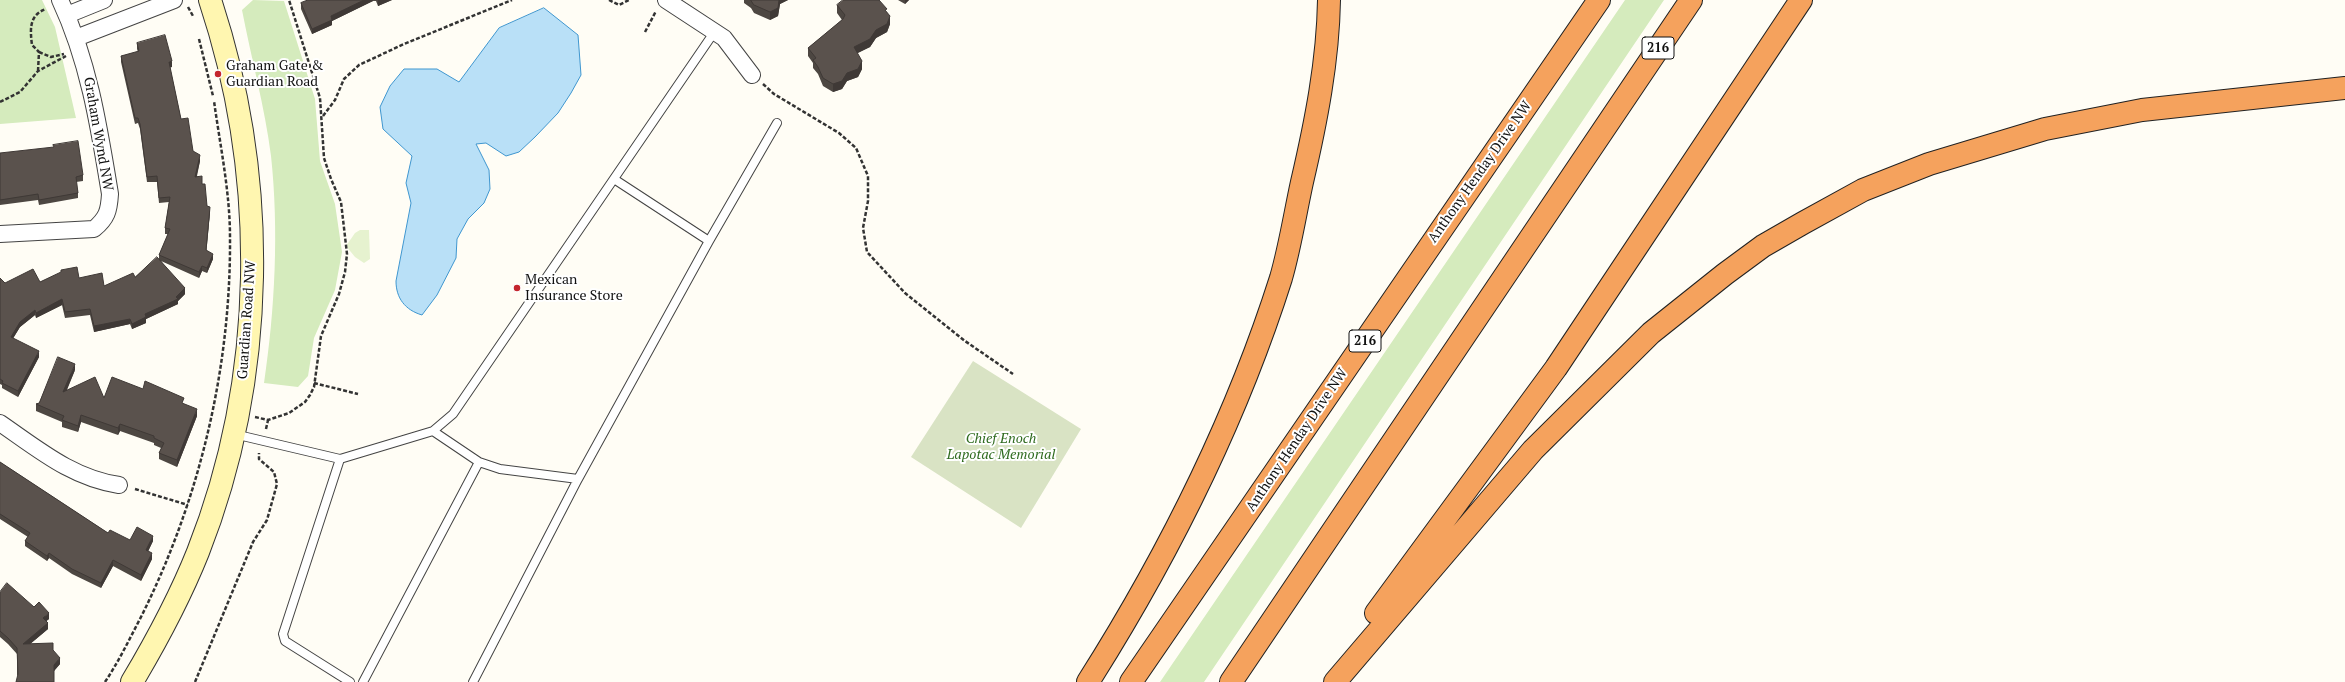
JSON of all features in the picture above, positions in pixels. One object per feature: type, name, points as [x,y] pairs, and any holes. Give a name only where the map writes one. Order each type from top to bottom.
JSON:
[{"type":"highway","points":[[1088,682],[1153,575],[1207,470],[1247,372],[1281,277],[1314,132],[1328,24],[1329,0]]},
{"type":"highway","name":"Anthony Henday Drive NW","points":[[1131,682],[1599,0]]},
{"type":"highway","name":"216","points":[[1231,682],[1690,0]]},
{"type":"highway","points":[[1326,682],[1556,368],[1801,0]]},
{"type":"highway","points":[[1335,682],[1533,450],[1651,333],[1763,246],[1863,190],[1929,164],[2045,129],[2142,110],[2345,88]]},
{"type":"main road","name":"Guardian Road NW","points":[[132,682],[161,630],[198,551],[219,488],[233,434],[244,374],[252,296],[252,215],[247,160],[238,106],[224,44],[210,0]]},
{"type":"street","points":[[63,6],[104,0]]},
{"type":"street","points":[[78,44],[174,0]]},
{"type":"street","points":[[662,3],[715,31],[730,45],[752,75]]},
{"type":"street","name":"Graham Wynd NW","points":[[0,234],[94,229],[105,220],[109,206],[108,186],[92,94],[78,44],[63,6]]},
{"type":"street","points":[[0,423],[73,471],[100,482],[119,485]]},
{"type":"lane","points":[[233,434],[340,459],[433,431],[453,414],[715,31]]},
{"type":"lane","points":[[473,682],[578,479],[709,241],[777,124]]},
{"type":"lane","points":[[614,179],[709,241]]},
{"type":"lane","points":[[433,431],[479,462],[500,469],[578,479]]},
{"type":"lane","points":[[340,459],[283,634],[285,641],[350,682]]},
{"type":"lane","points":[[363,682],[479,462]]},
{"type":"path","points":[[237,413],[268,420],[288,413],[305,402],[314,383],[321,336],[339,294],[345,272],[347,254],[341,202],[330,179],[324,158],[323,117],[320,98],[289,0]]},
{"type":"path","points":[[323,117],[335,100],[344,79],[359,65],[417,38],[512,0]]},
{"type":"path","points":[[609,0],[619,5],[629,0]]},
{"type":"path","points":[[645,32],[662,3]]},
{"type":"path","points":[[63,6],[37,12],[31,22],[32,45],[40,52],[56,57],[78,44]]},
{"type":"path","points":[[191,12],[194,18]]},
{"type":"path","points":[[105,682],[117,664],[165,569],[188,505],[214,407],[224,346],[230,236],[214,98],[198,32]]},
{"type":"path","points":[[0,102],[20,92],[38,71],[78,44]]},
{"type":"path","points":[[38,71],[40,52]]},
{"type":"path","points":[[752,75],[774,94],[839,132],[856,148],[868,176],[868,201],[863,228],[867,252],[905,293],[965,340],[1013,374]]},
{"type":"path","points":[[314,383],[358,394]]},
{"type":"path","points":[[195,682],[253,542],[267,520],[277,484],[274,472],[259,459],[268,420]]},
{"type":"path","points":[[119,485],[188,505]]},
{"type":"green space","points":[[0,0],[42,0],[55,27],[76,118],[0,124]]},
{"type":"green space","points":[[253,0],[284,1],[315,99],[320,161],[335,204],[342,252],[335,290],[314,338],[308,376],[298,387],[264,383],[271,327],[275,270],[275,212],[271,156],[262,101],[242,10]]},
{"type":"green space","points":[[1625,0],[1664,0],[1204,682],[1160,682]]},
{"type":"green space","points":[[360,230],[369,230],[370,259],[364,263],[355,257],[346,246],[355,233]]},
{"type":"green space","name":"Chief Enoch Lapotac Memorial","points":[[973,361],[1081,429],[1021,528],[911,457]]},
{"type":"water","points":[[544,8],[578,35],[581,75],[558,113],[519,152],[506,156],[486,143],[476,144],[489,170],[490,189],[484,203],[468,219],[457,239],[456,258],[437,295],[422,315],[416,313],[406,307],[400,298],[396,287],[411,203],[406,183],[412,156],[383,129],[380,107],[390,86],[404,69],[437,69],[459,82],[499,28]]},
{"type":"building","points":[[308,0],[364,0],[331,16],[332,20],[312,29],[301,3]]},
{"type":"building","points":[[751,0],[779,0],[778,8],[770,12],[754,5]]},
{"type":"building","points":[[843,0],[879,0],[887,9],[885,10],[890,16],[887,24],[876,30],[870,39],[854,47],[862,61],[858,69],[847,73],[842,81],[833,84],[823,78],[813,60],[816,58],[808,48],[843,19],[845,15],[837,5]]},
{"type":"building","points":[[165,35],[172,61],[169,62],[181,119],[188,118],[193,151],[200,155],[195,177],[202,176],[202,184],[205,184],[207,206],[210,207],[206,250],[213,254],[207,268],[202,266],[199,272],[159,255],[170,229],[165,228],[170,197],[159,198],[157,176],[147,177],[140,124],[138,118],[135,118],[121,56],[139,51],[137,43]]},
{"type":"building","points":[[78,141],[83,175],[76,177],[78,193],[39,200],[38,194],[0,200],[0,153],[54,147],[53,145]]},
{"type":"building","points":[[157,257],[185,288],[176,297],[178,299],[145,314],[146,317],[132,324],[130,319],[94,326],[90,309],[65,312],[62,299],[36,313],[35,310],[20,322],[11,337],[39,351],[18,391],[2,383],[3,381],[0,379],[0,278],[5,283],[33,269],[40,282],[61,272],[61,270],[77,267],[79,278],[102,273],[104,286],[133,273],[135,277]]},
{"type":"building","points":[[58,357],[75,364],[63,392],[95,377],[104,398],[112,377],[143,389],[145,381],[184,398],[182,403],[197,409],[177,460],[159,453],[164,443],[154,438],[154,436],[120,424],[118,428],[81,415],[78,426],[62,420],[64,416],[36,404],[39,403]]},
{"type":"building","points":[[0,462],[108,533],[110,530],[130,540],[137,527],[153,536],[146,550],[152,553],[141,575],[113,560],[101,583],[72,569],[49,553],[47,556],[25,541],[30,533],[0,514]]},
{"type":"building","points":[[7,583],[34,607],[39,602],[49,613],[43,618],[48,623],[23,644],[53,643],[53,650],[60,658],[54,665],[54,682],[16,682],[18,674],[17,648],[0,631],[0,592]]},
{"type":"place","name":"Graham Gate & Guardian Road","points":[[218,74]]},
{"type":"place","name":"Mexican Insurance Store","points":[[517,288]]}]
